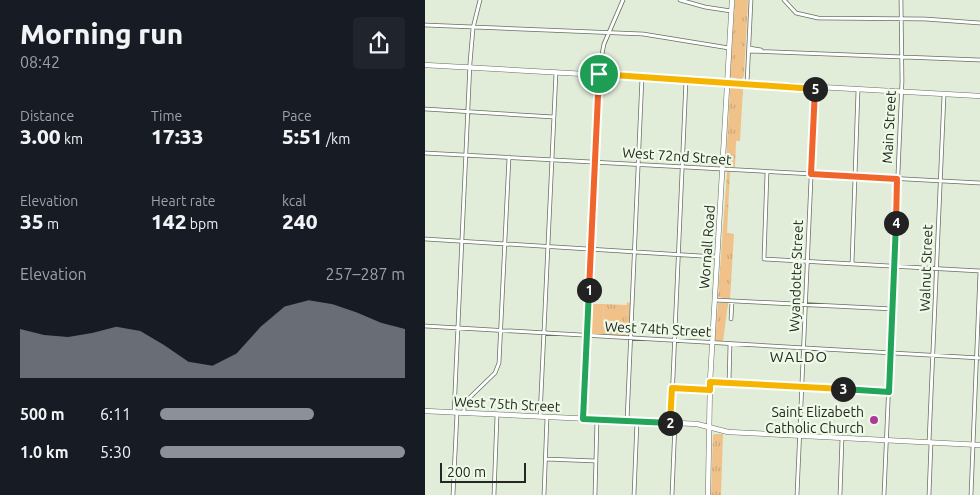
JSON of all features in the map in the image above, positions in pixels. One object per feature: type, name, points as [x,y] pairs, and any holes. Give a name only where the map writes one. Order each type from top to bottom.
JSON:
[{"type":"main road","name":"Wornall Road","points":[[708,495],[710,382],[732,0]]},
{"type":"main road","points":[[425,65],[980,96]]},
{"type":"main road","name":"West 75th Street","points":[[425,412],[697,424],[729,432],[980,445]]},
{"type":"street","points":[[453,495],[456,413],[454,403],[469,67],[473,28],[480,0]]},
{"type":"street","points":[[583,419],[599,74],[602,54],[623,0]]},
{"type":"street","points":[[681,0],[705,7],[732,11]]},
{"type":"street","points":[[747,84],[751,0]]},
{"type":"street","points":[[784,0],[791,9],[801,15],[856,20],[902,19],[980,23]]},
{"type":"street","name":"Main Street","points":[[884,495],[902,92],[901,0]]},
{"type":"street","points":[[425,25],[656,35],[729,48]]},
{"type":"street","points":[[749,50],[980,60]]},
{"type":"street","points":[[540,417],[556,72]]},
{"type":"street","points":[[627,421],[642,77]]},
{"type":"street","points":[[672,495],[672,388],[686,80]]},
{"type":"street","name":"Wyandotte Street","points":[[797,495],[815,88]]},
{"type":"street","points":[[852,264],[859,90]]},
{"type":"street","name":"Walnut Street","points":[[929,495],[944,94]]},
{"type":"street","points":[[425,109],[554,116]]},
{"type":"street","name":"West 72nd Street","points":[[425,153],[980,183]]},
{"type":"street","points":[[464,413],[465,404],[495,373],[499,362],[509,157]]},
{"type":"street","points":[[767,172],[764,259],[980,271],[971,495]]},
{"type":"street","points":[[425,239],[718,256]]},
{"type":"street","points":[[715,300],[893,309]]},
{"type":"street","points":[[731,319],[732,301]]},
{"type":"street","name":"West 74th Street","points":[[425,326],[978,358]]},
{"type":"street","points":[[729,383],[731,344]]},
{"type":"street","points":[[710,382],[889,392]]},
{"type":"street","points":[[672,388],[710,390]]},
{"type":"street","points":[[975,397],[980,398]]},
{"type":"street","points":[[454,403],[465,404]]},
{"type":"street","points":[[494,495],[497,415]]},
{"type":"street","points":[[544,495],[547,417]]},
{"type":"street","points":[[595,495],[597,419]]},
{"type":"street","points":[[633,495],[637,421]]},
{"type":"street","points":[[840,495],[842,438]]},
{"type":"street","points":[[546,459],[596,461]]},
{"type":"green space","points":[[735,0],[748,0],[744,76],[741,80],[730,77]]},
{"type":"green space","points":[[733,87],[743,88],[740,141],[736,141],[735,167],[726,164],[730,89]]},
{"type":"green space","points":[[727,172],[730,172],[727,233],[734,234],[730,299],[718,297]]},
{"type":"green space","points":[[591,301],[593,304],[604,304],[603,332],[626,333],[627,302],[630,303],[629,335],[591,335],[591,331],[589,333]]},
{"type":"green space","points":[[718,303],[728,303],[723,342],[715,340]]},
{"type":"green space","points":[[604,304],[627,305],[626,334],[603,332]]},
{"type":"green space","points":[[723,434],[721,495],[711,495],[713,435]]},
{"type":"place","name":"Saint Elizabeth Catholic Church","points":[[874,420]]},
{"type":"district","name":"WALDO","points":[[799,356]]},
{"type":"route","points":[[599,74],[815,88],[811,174],[897,179],[889,392],[710,382],[710,390],[672,388],[671,423],[583,419],[599,74]]}]
